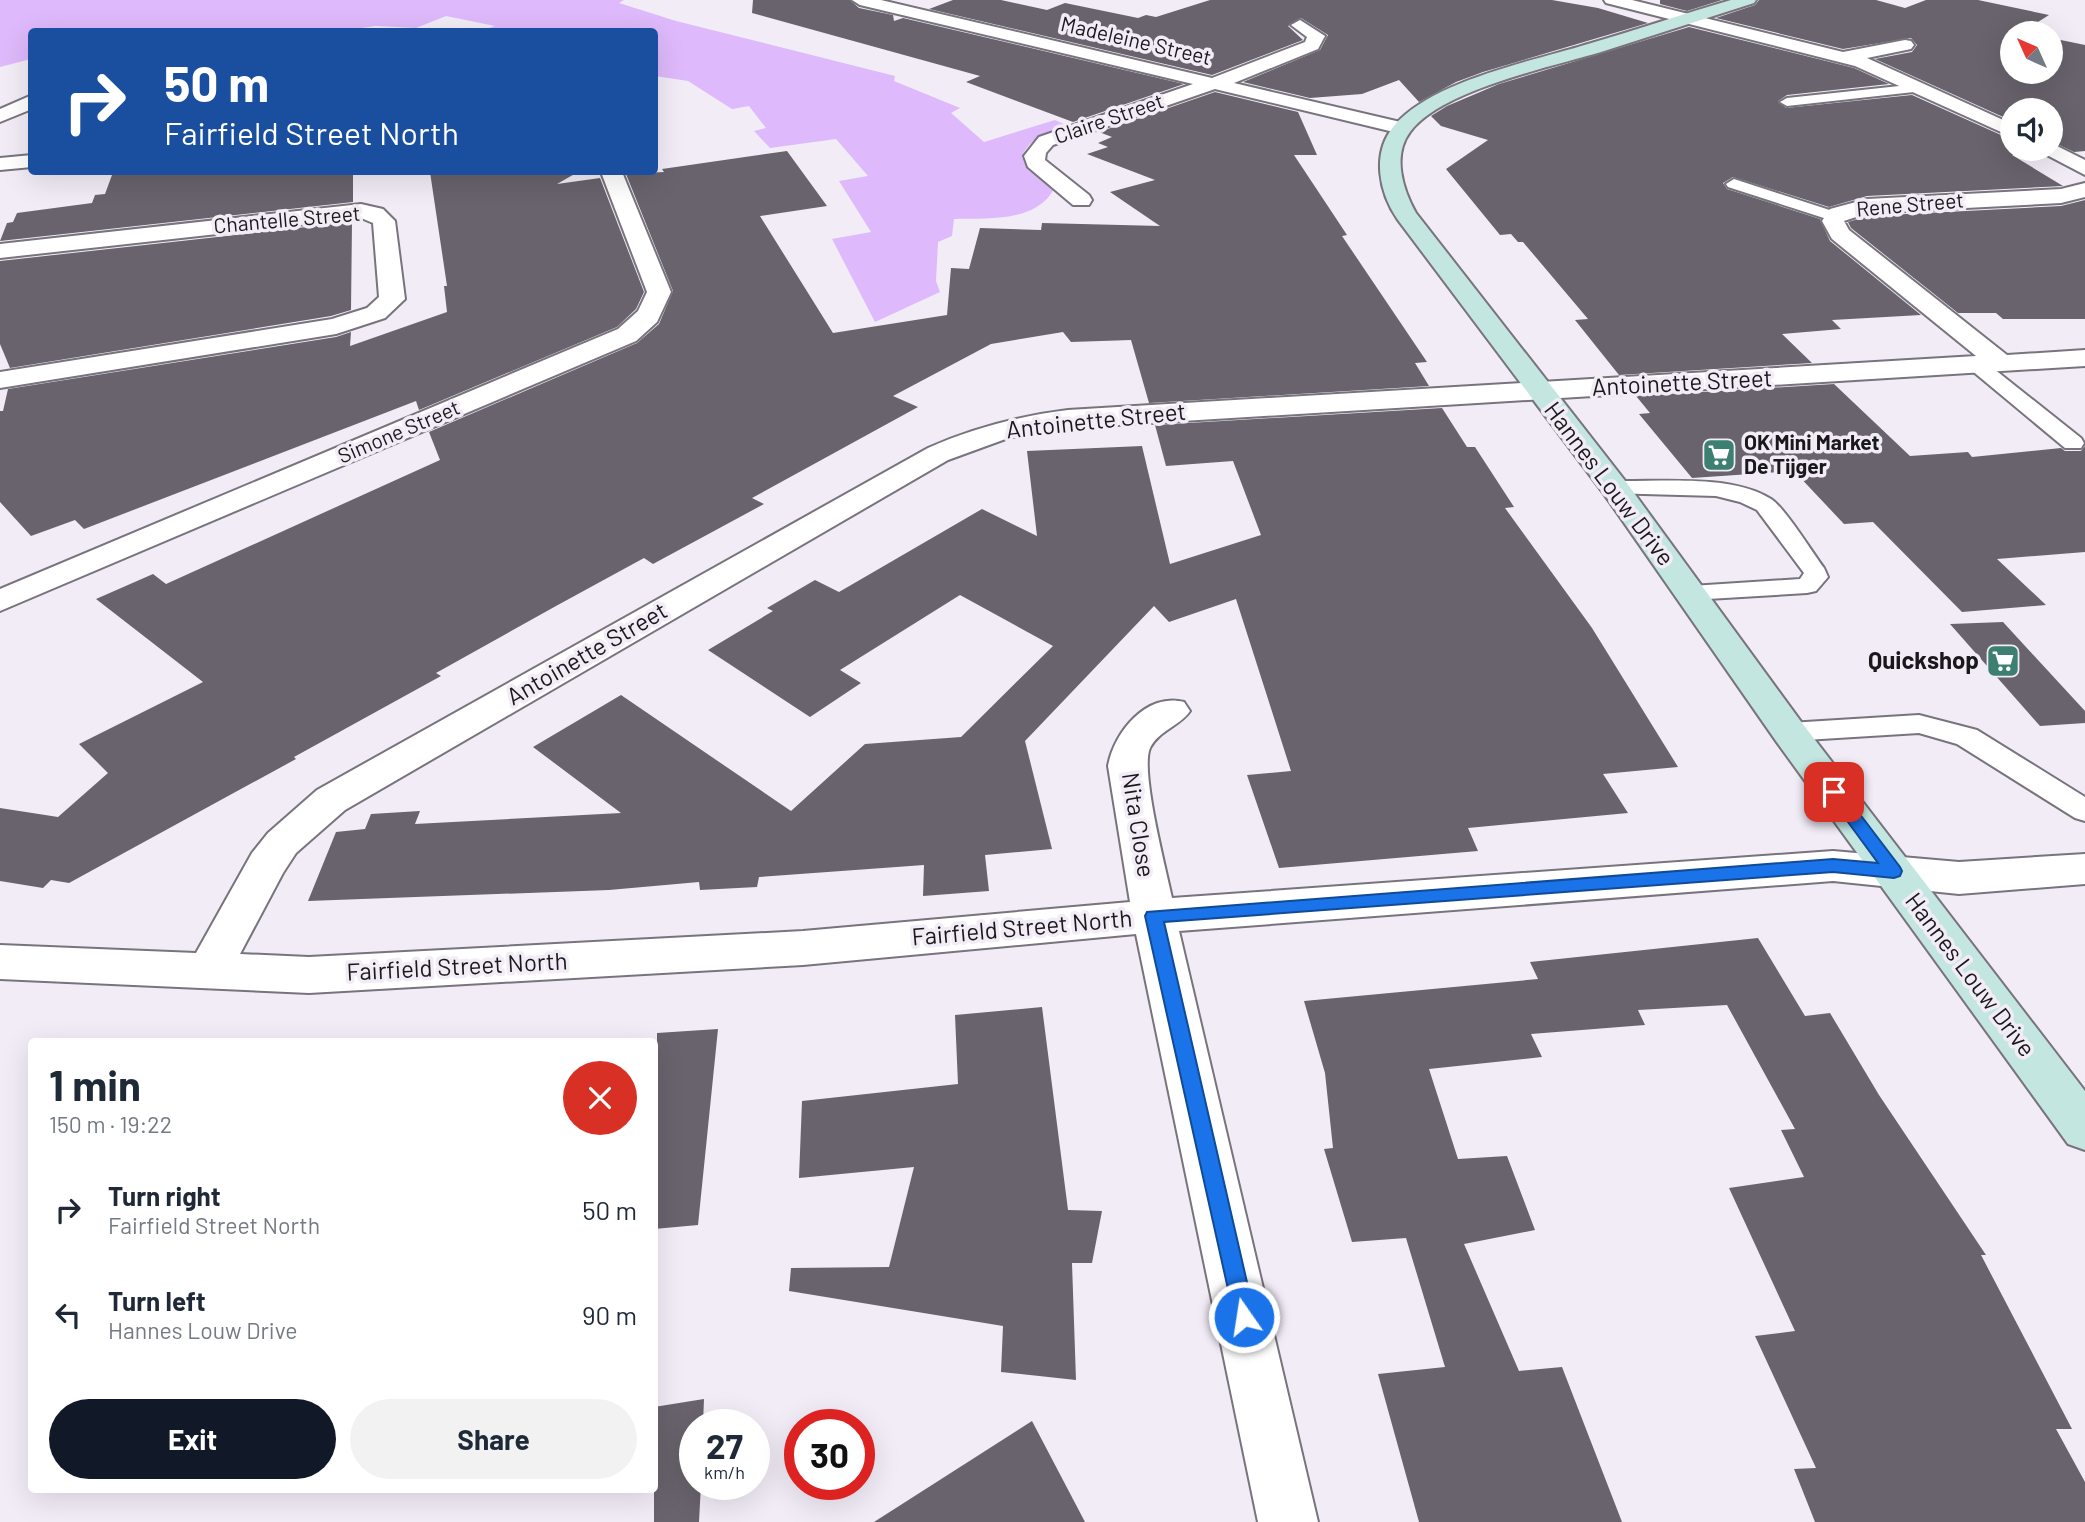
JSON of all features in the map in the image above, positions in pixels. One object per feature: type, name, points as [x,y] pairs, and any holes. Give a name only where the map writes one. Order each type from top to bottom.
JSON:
[{"type":"street","points":[[1612,0],[1845,57],[2000,126]]},
{"type":"street","points":[[1402,128],[1427,109],[1467,88],[1748,0]]},
{"type":"street","name":"Madeleine Street","points":[[870,1],[1402,128]]},
{"type":"street","points":[[1215,83],[1312,45],[1316,36],[1300,25]]},
{"type":"street","points":[[1845,57],[1905,45]]},
{"type":"street","name":"Claire Street","points":[[1081,200],[1035,163],[1035,151],[1046,141],[1215,83]]},
{"type":"street","points":[[0,117],[28,103]]},
{"type":"street","name":"Hannes Louw Drive","points":[[1402,128],[1390,161],[1392,186],[1397,201],[1615,488],[1789,732],[2085,1129]]},
{"type":"street","points":[[2063,156],[2085,169]]},
{"type":"street","points":[[0,164],[28,161]]},
{"type":"street","name":"Simone Street","points":[[0,601],[626,335],[645,322],[655,307],[659,292],[612,175]]},
{"type":"street","name":"Rene Street","points":[[1989,364],[1840,234],[1834,225],[1836,217],[1847,210],[1867,206],[2061,196],[2085,190]]},
{"type":"street","name":"Chantelle Street","points":[[0,251],[361,211],[375,214],[384,221],[392,299],[376,313],[336,326],[0,380]]},
{"type":"street","name":"Antoinette Street","points":[[208,972],[267,864],[282,843],[331,800],[961,442],[1013,426],[1058,420],[2085,358]]},
{"type":"street","name":"Nita Close","points":[[1171,711],[1152,721],[1137,737],[1128,753],[1127,766],[1154,916],[1288,1522]]},
{"type":"street","name":"Fairfield Street North","points":[[0,962],[309,975],[803,948],[1154,916],[1833,866],[1959,878],[2085,869]]},
{"type":"lane","points":[[1787,102],[1918,88]]},
{"type":"lane","points":[[1734,184],[1836,217]]},
{"type":"lane","points":[[1989,364],[2073,443]]},
{"type":"lane","points":[[1615,488],[1716,489],[1748,497],[1765,505],[1816,573],[1816,577],[1807,586],[1691,593]]},
{"type":"lane","points":[[1789,732],[1919,724],[1945,729],[1967,737],[2085,811]]},
{"type":"shaded area","points":[[0,0],[624,0],[619,3],[676,21],[895,76],[894,81],[960,108],[951,113],[984,142],[1055,120],[1068,126],[1035,140],[1022,157],[1027,169],[1054,189],[1046,200],[1035,208],[1010,216],[954,219],[952,236],[938,242],[936,281],[940,292],[875,322],[832,239],[871,232],[839,181],[868,176],[836,139],[770,148],[754,131],[766,128],[749,106],[732,109],[688,81],[658,76],[658,28],[489,28],[495,26],[446,16],[416,28],[28,28],[28,60],[0,67]]},
{"type":"building","points":[[753,0],[850,0],[859,8],[893,15],[894,21],[903,18],[1184,84],[1073,122],[966,82],[980,76],[752,13]]},
{"type":"building","points":[[953,0],[1001,0],[1047,10],[1065,3],[1138,18],[1146,15],[1156,17],[1210,0],[1552,0],[1598,8],[1648,23],[1483,72],[1456,82],[1419,102],[1399,80],[1362,94],[1310,98],[1243,82],[1320,50],[1328,35],[1301,18],[1288,26],[1303,40],[1212,75],[929,9]]},
{"type":"building","points":[[1660,0],[1722,0],[1687,11],[1660,4]]},
{"type":"building","points":[[1759,0],[1876,0],[1905,8],[1926,0],[1978,0],[2049,15],[2039,21],[2000,21],[2000,84],[2063,84],[2063,40],[2085,45],[2085,151],[2074,152],[2063,147],[2063,98],[2000,98],[2000,116],[1875,59],[1912,52],[1917,45],[1911,38],[1843,49],[1716,18],[1755,5]]},
{"type":"building","points":[[1689,27],[1854,68],[1889,84],[1787,95],[1778,101],[1786,108],[1912,95],[2000,135],[2000,161],[2022,161],[2063,186],[1867,196],[1829,207],[1733,177],[1723,183],[1727,189],[1820,219],[1830,241],[1921,315],[1832,320],[1841,329],[1782,334],[1812,363],[1619,375],[1575,320],[1588,319],[1523,242],[1518,242],[1511,234],[1500,235],[1446,169],[1488,140],[1441,126],[1431,116],[1447,106],[1499,84]]},
{"type":"building","points":[[1215,92],[1298,112],[1317,155],[1294,155],[1347,235],[1342,236],[1427,362],[1415,363],[1429,386],[1149,403],[1131,340],[1071,342],[1063,332],[991,344],[893,396],[918,407],[752,498],[764,504],[653,564],[644,558],[436,673],[441,676],[294,757],[296,759],[69,883],[51,880],[43,888],[0,881],[0,808],[58,817],[108,773],[79,744],[203,682],[96,599],[153,574],[166,584],[440,460],[429,432],[637,343],[659,324],[673,291],[626,175],[658,175],[658,172],[664,172],[662,169],[787,151],[827,206],[760,216],[833,333],[947,315],[951,268],[969,269],[980,228],[1041,230],[1042,223],[1160,226],[1110,192],[1155,180],[1087,154],[1108,147],[1098,143],[1112,137],[1099,132]]},
{"type":"building","points":[[112,175],[353,175],[353,202],[0,241],[7,223],[13,222],[17,213],[92,203],[95,195],[105,194]]},
{"type":"building","points":[[430,175],[573,175],[557,184],[600,178],[644,292],[636,309],[617,327],[419,410],[416,401],[84,529],[75,520],[31,536],[0,502],[0,411],[3,411],[8,389],[336,337],[351,332],[350,346],[447,312],[444,286],[447,286]]},
{"type":"building","points":[[2085,200],[2085,319],[2003,319],[1996,313],[1958,313],[1851,228],[1848,222],[1868,216],[2061,206]]},
{"type":"building","points":[[352,222],[351,310],[331,316],[10,368],[0,344],[0,261]]},
{"type":"building","points":[[1834,384],[1910,456],[1968,452],[1972,457],[2061,448],[2065,451],[2081,451],[2085,446],[2085,552],[1997,559],[2046,605],[1962,612],[1873,522],[1844,524],[1794,471],[1692,478],[1639,414],[1650,413],[1636,396]]},
{"type":"building","points":[[1442,408],[1467,447],[1475,447],[1514,507],[1505,508],[1592,628],[1678,767],[1603,774],[1628,813],[1468,828],[1478,851],[1279,868],[1247,775],[1291,771],[1236,599],[1169,622],[1154,606],[1025,741],[1052,849],[985,855],[989,891],[923,896],[924,865],[759,877],[757,887],[700,890],[699,882],[609,890],[308,901],[336,832],[365,829],[371,814],[420,811],[415,824],[621,813],[533,747],[621,695],[791,811],[865,744],[961,737],[1053,646],[960,595],[840,670],[861,683],[810,717],[708,650],[773,611],[767,608],[815,580],[839,592],[982,509],[1037,536],[1027,451],[1142,446],[1170,564],[1261,535],[1233,461],[1166,466],[1155,425]]},
{"type":"building","points":[[2003,622],[2085,711],[2085,723],[2040,726],[1950,624]]},
{"type":"building","points":[[1758,938],[1805,1016],[1830,1013],[1879,1095],[1986,1255],[1981,1255],[2072,1429],[2056,1429],[2085,1482],[2085,1522],[1815,1522],[1794,1469],[1816,1468],[1755,1336],[1795,1331],[1729,1188],[1804,1177],[1781,1130],[1795,1129],[1727,1005],[1638,1010],[1645,1025],[1531,1034],[1542,1057],[1429,1069],[1458,1159],[1507,1156],[1535,1230],[1464,1244],[1519,1371],[1562,1367],[1622,1522],[1419,1522],[1378,1374],[1445,1367],[1406,1238],[1352,1242],[1324,1149],[1333,1148],[1325,1073],[1304,1001],[1538,979],[1530,962]]},
{"type":"building","points":[[1042,1007],[1068,1210],[1102,1211],[1092,1263],[1072,1263],[1076,1380],[1001,1372],[1003,1326],[789,1291],[791,1268],[889,1267],[914,1167],[799,1178],[802,1101],[958,1084],[955,1015]]},
{"type":"building","points":[[718,1029],[698,1225],[658,1229],[657,1033]]},
{"type":"building","points":[[704,1399],[704,1409],[679,1409],[679,1500],[700,1500],[699,1522],[654,1522],[654,1493],[658,1493],[658,1406]]},
{"type":"building","points":[[1032,1421],[1085,1522],[874,1522]]},
{"type":"place","name":"OK Mini Market De Tijger","points":[[1719,455]]},
{"type":"place","name":"Quickshop","points":[[2003,661]]},
{"type":"route","points":[[1244,1317],[1154,916],[1833,866],[1894,871],[1834,792]]}]
